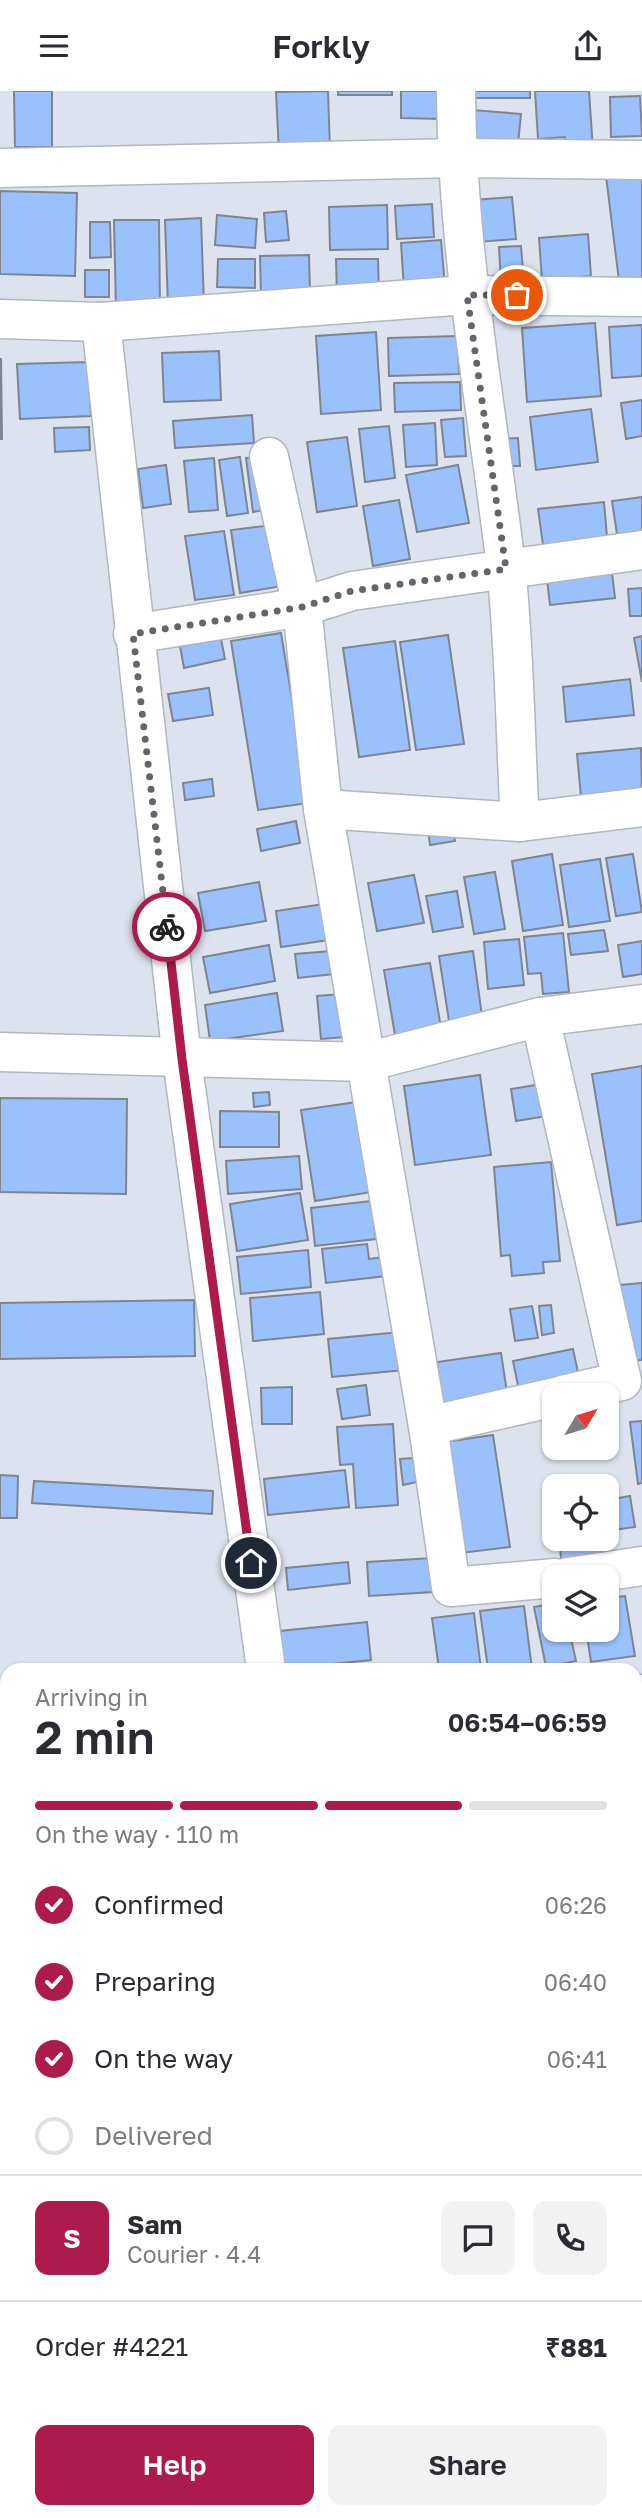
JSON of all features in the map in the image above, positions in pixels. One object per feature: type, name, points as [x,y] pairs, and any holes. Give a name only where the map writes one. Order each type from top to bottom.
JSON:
[{"type":"street","points":[[456,91],[457,158],[467,295],[506,569],[520,822]]},
{"type":"street","points":[[0,168],[457,158],[642,160]]},
{"type":"street","points":[[0,319],[101,322],[467,295],[642,297]]},
{"type":"street","points":[[101,322],[133,634],[182,1059],[265,1663]]},
{"type":"street","points":[[269,457],[302,607],[323,809],[428,1426],[451,1587],[542,1579]]},
{"type":"street","points":[[133,634],[302,607],[352,591],[642,550]]},
{"type":"street","points":[[323,809],[520,822],[642,807]]},
{"type":"street","points":[[0,1052],[366,1062],[540,1017],[642,1004]]},
{"type":"street","points":[[540,1017],[632,1379],[614,1383]]},
{"type":"street","points":[[428,1426],[542,1400]]},
{"type":"street","points":[[619,1569],[642,1566]]},
{"type":"building","points":[[14,91],[52,91],[52,147],[15,147]]},
{"type":"building","points":[[328,91],[330,151],[279,153],[276,92]]},
{"type":"building","points":[[338,91],[392,91],[392,95],[338,95]]},
{"type":"building","points":[[401,91],[442,91],[442,119],[401,118]]},
{"type":"building","points":[[474,91],[530,91],[530,98],[474,98]]},
{"type":"building","points":[[535,91],[589,91],[593,150],[566,152],[565,137],[538,139]]},
{"type":"building","points":[[640,96],[642,136],[611,137],[610,97]]},
{"type":"building","points":[[472,110],[521,114],[518,144],[470,139]]},
{"type":"building","points":[[642,172],[642,279],[619,281],[606,176]]},
{"type":"building","points":[[0,191],[77,193],[75,276],[0,274]]},
{"type":"building","points":[[512,197],[516,239],[477,242],[473,200]]},
{"type":"building","points":[[432,204],[434,237],[397,239],[395,206]]},
{"type":"building","points":[[387,205],[388,249],[330,250],[329,207]]},
{"type":"building","points":[[286,211],[289,240],[266,242],[264,213]]},
{"type":"building","points":[[217,215],[257,219],[255,248],[215,245]]},
{"type":"building","points":[[201,218],[204,306],[168,307],[165,220]]},
{"type":"building","points":[[114,220],[159,220],[160,309],[116,309]]},
{"type":"building","points":[[90,222],[110,222],[111,257],[90,258]]},
{"type":"building","points":[[588,234],[591,276],[542,280],[539,238]]},
{"type":"building","points":[[441,240],[445,286],[404,289],[401,243]]},
{"type":"building","points":[[521,246],[524,282],[501,284],[499,247]]},
{"type":"building","points":[[309,255],[310,294],[261,295],[260,256]]},
{"type":"building","points":[[218,259],[255,259],[255,288],[217,287]]},
{"type":"building","points":[[336,259],[378,259],[379,294],[337,296]]},
{"type":"building","points":[[85,270],[109,270],[109,297],[85,297]]},
{"type":"building","points":[[595,323],[601,396],[527,402],[522,328]]},
{"type":"building","points":[[642,325],[642,376],[612,378],[609,327]]},
{"type":"building","points":[[376,332],[381,410],[321,414],[316,336]]},
{"type":"building","points":[[458,336],[459,374],[389,376],[388,338]]},
{"type":"building","points":[[219,351],[221,400],[164,402],[162,353]]},
{"type":"building","points":[[1,359],[2,439],[0,439]]},
{"type":"building","points":[[88,362],[91,416],[20,419],[17,364]]},
{"type":"building","points":[[460,382],[461,410],[395,412],[394,383]]},
{"type":"building","points":[[642,400],[642,436],[626,439],[621,403]]},
{"type":"building","points":[[591,409],[598,462],[536,470],[530,417]]},
{"type":"building","points":[[252,415],[254,443],[175,448],[173,421]]},
{"type":"building","points":[[463,418],[466,456],[445,457],[441,420]]},
{"type":"building","points":[[435,423],[437,465],[406,467],[403,425]]},
{"type":"building","points":[[389,426],[395,478],[365,482],[359,429]]},
{"type":"building","points":[[89,427],[90,450],[55,452],[54,428]]},
{"type":"building","points":[[347,437],[357,506],[317,512],[307,442]]},
{"type":"building","points":[[518,438],[520,466],[495,466],[494,439]]},
{"type":"building","points":[[240,457],[248,513],[227,516],[219,460]]},
{"type":"building","points":[[258,457],[265,510],[253,512],[246,458]]},
{"type":"building","points":[[214,458],[218,510],[189,512],[184,461]]},
{"type":"building","points":[[166,465],[171,504],[143,508],[138,469]]},
{"type":"building","points":[[458,465],[469,523],[417,532],[406,475]]},
{"type":"building","points":[[642,497],[642,538],[618,541],[612,501]]},
{"type":"building","points":[[399,500],[410,559],[373,566],[363,506]]},
{"type":"building","points":[[604,502],[607,537],[543,545],[538,509]]},
{"type":"building","points":[[273,525],[282,586],[240,593],[231,530]]},
{"type":"building","points":[[224,531],[234,595],[195,600],[185,536]]},
{"type":"building","points":[[611,564],[615,598],[550,605],[546,571]]},
{"type":"building","points":[[642,588],[642,616],[630,616],[628,589]]},
{"type":"building","points":[[281,633],[309,803],[258,810],[231,641]]},
{"type":"building","points":[[448,635],[464,744],[416,750],[400,642]]},
{"type":"building","points":[[642,636],[642,682],[634,638]]},
{"type":"building","points":[[221,639],[225,659],[184,668],[180,646]]},
{"type":"building","points":[[395,641],[410,750],[359,757],[343,648]]},
{"type":"building","points":[[630,679],[634,715],[566,722],[563,687]]},
{"type":"building","points":[[209,688],[213,715],[173,721],[168,694]]},
{"type":"building","points":[[641,748],[642,791],[581,797],[577,754]]},
{"type":"building","points":[[212,779],[214,796],[185,800],[183,783]]},
{"type":"building","points":[[296,821],[300,843],[261,851],[257,829]]},
{"type":"building","points":[[452,825],[455,841],[430,845],[428,829]]},
{"type":"building","points":[[552,854],[563,925],[523,931],[512,861]]},
{"type":"building","points":[[633,854],[642,912],[616,916],[606,858]]},
{"type":"building","points":[[600,859],[610,921],[569,927],[560,865]]},
{"type":"building","points":[[495,872],[505,929],[474,934],[464,877]]},
{"type":"building","points":[[414,875],[424,923],[377,931],[368,883]]},
{"type":"building","points":[[259,882],[266,921],[205,931],[198,893]]},
{"type":"building","points":[[457,891],[463,927],[433,932],[426,896]]},
{"type":"building","points":[[331,903],[336,939],[281,947],[276,911]]},
{"type":"building","points":[[604,930],[608,951],[571,955],[568,934]]},
{"type":"building","points":[[563,933],[569,992],[543,994],[541,973],[528,974],[524,937]]},
{"type":"building","points":[[519,939],[524,985],[488,989],[484,942]]},
{"type":"building","points":[[642,941],[642,974],[623,977],[618,945]]},
{"type":"building","points":[[269,945],[275,981],[210,993],[203,957]]},
{"type":"building","points":[[331,951],[334,974],[298,978],[295,954]]},
{"type":"building","points":[[473,951],[482,1016],[449,1021],[439,956]]},
{"type":"building","points":[[430,963],[442,1034],[396,1041],[384,970]]},
{"type":"building","points":[[277,993],[283,1031],[210,1041],[205,1005]]},
{"type":"building","points":[[341,994],[345,1037],[321,1039],[317,996]]},
{"type":"building","points":[[642,1066],[642,1221],[617,1225],[592,1074]]},
{"type":"building","points":[[480,1075],[491,1155],[415,1165],[404,1086]]},
{"type":"building","points":[[542,1084],[547,1116],[516,1121],[511,1089]]},
{"type":"building","points":[[269,1092],[270,1105],[254,1107],[253,1093]]},
{"type":"building","points":[[0,1098],[127,1099],[126,1194],[0,1192]]},
{"type":"building","points":[[364,1101],[378,1191],[315,1201],[301,1110]]},
{"type":"building","points":[[220,1111],[279,1112],[279,1147],[220,1147]]},
{"type":"building","points":[[299,1156],[302,1189],[228,1194],[226,1161]]},
{"type":"building","points":[[551,1162],[560,1261],[543,1262],[544,1273],[512,1276],[510,1255],[501,1256],[494,1167]]},
{"type":"building","points":[[300,1193],[308,1240],[237,1251],[230,1204]]},
{"type":"building","points":[[371,1201],[376,1239],[315,1246],[311,1208]]},
{"type":"building","points":[[367,1244],[369,1259],[384,1257],[386,1276],[326,1283],[322,1249]]},
{"type":"building","points":[[308,1250],[311,1287],[241,1294],[237,1257]]},
{"type":"building","points":[[642,1283],[642,1360],[629,1361],[620,1285]]},
{"type":"building","points":[[320,1292],[324,1334],[253,1341],[250,1298]]},
{"type":"building","points":[[194,1300],[195,1356],[0,1359],[0,1303]]},
{"type":"building","points":[[551,1305],[554,1333],[542,1335],[539,1306]]},
{"type":"building","points":[[532,1306],[538,1338],[515,1341],[510,1309]]},
{"type":"building","points":[[400,1332],[404,1370],[332,1377],[328,1339]]},
{"type":"building","points":[[573,1349],[580,1383],[542,1383],[542,1395],[521,1400],[513,1361]]},
{"type":"building","points":[[501,1353],[508,1399],[443,1408],[437,1362]]},
{"type":"building","points":[[366,1385],[370,1415],[342,1419],[337,1389]]},
{"type":"building","points":[[292,1387],[292,1424],[262,1424],[261,1388]]},
{"type":"building","points":[[642,1421],[642,1483],[638,1484],[630,1422]]},
{"type":"building","points":[[393,1424],[398,1505],[356,1508],[353,1464],[340,1465],[337,1427]]},
{"type":"building","points":[[493,1435],[510,1547],[461,1553],[445,1442]]},
{"type":"building","points":[[413,1458],[417,1482],[403,1485],[400,1459]]},
{"type":"building","points":[[345,1470],[349,1507],[268,1515],[264,1479]]},
{"type":"building","points":[[0,1475],[18,1476],[17,1518],[0,1518]]},
{"type":"building","points":[[34,1481],[213,1491],[212,1514],[32,1503]]},
{"type":"building","points":[[630,1496],[635,1527],[619,1529],[619,1498]]},
{"type":"building","points":[[560,1551],[601,1551],[602,1563],[562,1565]]},
{"type":"building","points":[[432,1558],[434,1592],[369,1596],[367,1562]]},
{"type":"building","points":[[348,1562],[350,1583],[288,1590],[286,1568]]},
{"type":"building","points":[[625,1596],[635,1656],[591,1662],[588,1642],[619,1642],[619,1597]]},
{"type":"building","points":[[542,1605],[542,1642],[572,1642],[576,1661],[545,1663],[534,1607]]},
{"type":"building","points":[[524,1606],[531,1663],[487,1663],[480,1611]]},
{"type":"building","points":[[474,1613],[480,1663],[438,1663],[432,1618]]},
{"type":"building","points":[[367,1622],[371,1660],[283,1663],[280,1631]]},
{"type":"way so far","points":[[167,927],[133,634],[302,607],[352,591],[506,569],[467,295],[517,295]]},
{"type":"route","points":[[167,927],[182,1059],[251,1563]]}]
